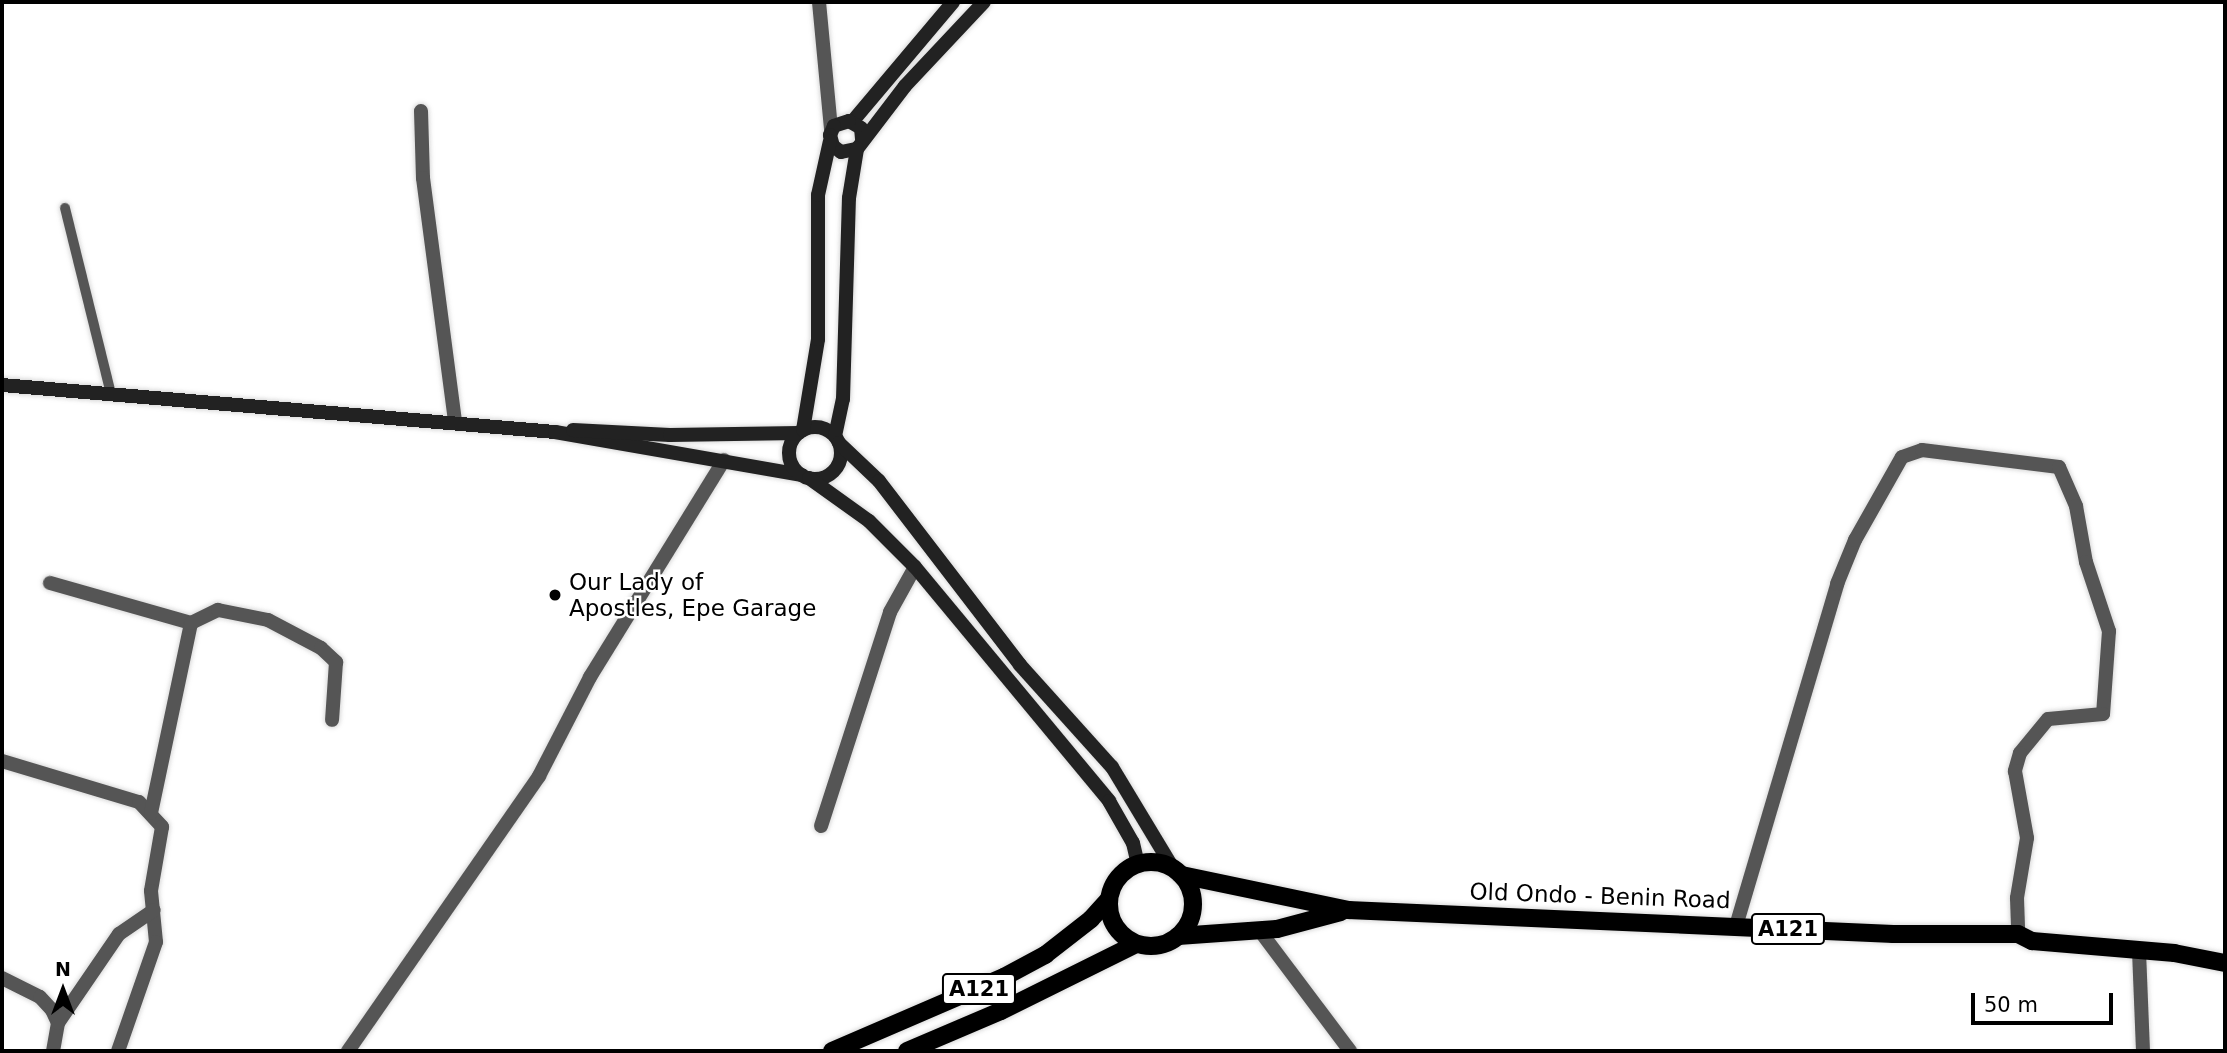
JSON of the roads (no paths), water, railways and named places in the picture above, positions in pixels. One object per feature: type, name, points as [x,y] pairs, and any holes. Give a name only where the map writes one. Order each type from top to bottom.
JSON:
[{"type":"main road","name":"Old Ondo - Benin Road","points":[[1138,864],[1348,910],[1735,926],[2018,934],[2032,941],[2139,951],[2225,963]]},
{"type":"main road","points":[[1136,944],[1115,926],[1109,899],[1118,878],[1138,864]]},
{"type":"main road","points":[[1177,872],[1189,886],[1192,913],[1178,936]]},
{"type":"main road","name":"A121","points":[[832,1051],[1004,977],[1045,955],[1091,919],[1109,899]]},
{"type":"main road","name":"Old Ondo - Benin Road","points":[[907,1051],[1001,1011],[1136,944],[1158,946],[1178,936],[1260,931],[1348,910]]},
{"type":"street","points":[[819,2],[831,135],[818,195],[818,340],[801,431],[789,455],[805,477],[869,521],[915,567],[1109,801],[1133,843],[1138,864]]},
{"type":"street","points":[[852,122],[953,2]]},
{"type":"street","points":[[831,135],[841,152],[860,144],[905,86],[984,2]]},
{"type":"street","points":[[422,111],[423,178],[455,421]]},
{"type":"street","points":[[555,432],[581,440],[724,460],[805,477],[832,473],[840,459],[837,440],[843,399],[849,198],[860,144],[860,128],[852,122],[839,122],[831,135]]},
{"type":"street","points":[[2,385],[455,421],[555,432],[801,431],[820,428],[837,440],[879,481],[1003,645],[1112,767],[1177,872]]},
{"type":"street","points":[[1735,926],[1837,584],[1854,540],[1902,457],[1923,450],[2059,467],[2076,506],[2086,562],[2109,631],[2102,714],[2048,719],[2020,753],[2015,771],[2027,838],[2017,898],[2018,934]]},
{"type":"street","points":[[348,1051],[539,776],[590,677],[724,460]]},
{"type":"street","points":[[821,826],[890,611],[915,567]]},
{"type":"street","points":[[50,583],[191,624],[218,610],[268,620],[321,648],[336,662],[332,720]]},
{"type":"street","points":[[151,813],[191,624]]},
{"type":"street","points":[[2,761],[107,789],[139,802],[162,827],[153,873],[156,942],[118,1051]]},
{"type":"street","points":[[53,1051],[58,1023],[119,934],[154,910]]},
{"type":"street","points":[[1260,931],[1350,1051]]},
{"type":"street","points":[[2139,951],[2144,1051]]},
{"type":"street","points":[[2,978],[40,997],[58,1023]]},
{"type":"lane","points":[[65,208],[111,394]]},
{"type":"place","name":"Our Lady of Apostles, Epe Garage","points":[[555,595]]}]
